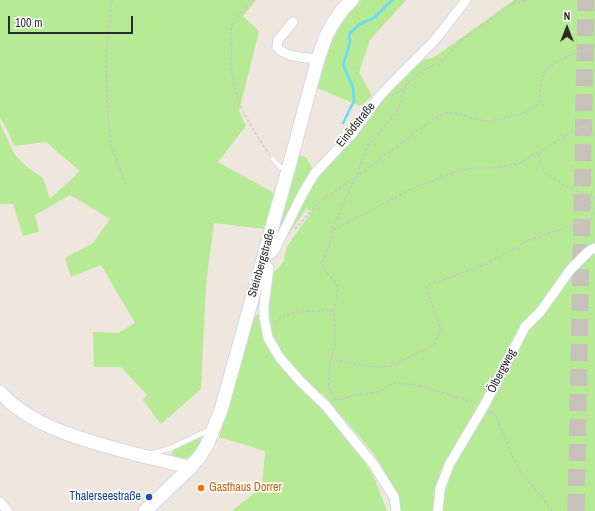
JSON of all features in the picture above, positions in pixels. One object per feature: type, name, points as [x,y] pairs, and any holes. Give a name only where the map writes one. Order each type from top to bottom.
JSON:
[{"type":"main road","name":"Steinbergstraße","points":[[145,511],[190,468],[207,445],[214,427],[262,261],[318,59],[326,36],[333,23],[352,0]]},
{"type":"main road","points":[[0,392],[19,410],[47,426],[84,439],[190,468]]},
{"type":"street","name":"Einödstraße","points":[[262,261],[274,251],[303,193],[315,173],[352,134],[382,94],[435,40],[466,0]]},
{"type":"street","points":[[293,22],[278,40],[277,47],[290,55],[318,59]]},
{"type":"street","name":"Ölbergweg","points":[[438,511],[440,489],[449,466],[484,406],[525,327],[541,311],[570,270],[595,248]]},
{"type":"street","points":[[262,261],[269,268],[264,305],[268,338],[280,358],[300,381],[325,405],[374,465],[394,497],[396,511]]},
{"type":"street","points":[[0,502],[8,511]]},
{"type":"lane","points":[[273,159],[280,167],[288,170]]},
{"type":"lane","points":[[142,456],[171,448],[214,427]]},
{"type":"path","points":[[112,0],[106,52],[107,107],[112,150],[126,184]]},
{"type":"path","points":[[253,0],[240,12],[231,30],[232,45],[230,62],[232,78],[238,102],[246,120],[273,159]]},
{"type":"path","points":[[517,0],[460,42],[444,59],[419,73],[406,85],[401,104],[383,129],[367,147],[356,177],[332,230],[329,248],[322,262],[324,270],[336,283],[338,291],[334,310],[336,342],[331,356],[329,387],[334,399],[341,400],[351,396],[376,392],[394,384],[418,385],[484,406],[491,410],[496,416],[515,462],[524,476],[553,511]]},
{"type":"path","points":[[513,3],[526,0]]},
{"type":"path","points":[[293,232],[320,202],[432,120],[444,114],[456,114],[487,121],[520,114],[535,107],[540,98],[543,75],[550,65],[595,46]]},
{"type":"path","points":[[332,230],[409,190],[458,171],[518,164],[583,126],[595,136]]},
{"type":"path","points":[[331,356],[337,361],[371,367],[390,366],[434,345],[441,329],[426,288],[429,285],[486,264],[527,240],[591,218],[594,212],[591,202],[594,197],[564,186],[544,171],[538,153]]},
{"type":"path","points":[[266,326],[294,312],[334,310]]},
{"type":"green space","points":[[0,0],[256,0],[243,16],[259,31],[239,111],[246,126],[218,162],[274,193],[264,229],[214,223],[206,284],[201,389],[161,424],[143,400],[147,395],[121,367],[94,367],[93,332],[118,333],[135,323],[101,265],[71,277],[65,258],[93,243],[110,219],[70,195],[35,215],[39,232],[23,236],[13,204],[0,204],[0,123],[15,155],[27,167],[43,178],[50,199],[80,171],[46,142],[14,146],[6,127],[0,118]]},
{"type":"green space","points":[[361,0],[406,0],[370,40],[359,72],[372,96],[360,106],[317,88],[324,62],[337,31]]},
{"type":"green space","points":[[514,0],[595,0],[595,511],[395,511],[400,500],[374,454],[322,393],[317,403],[343,431],[373,475],[387,511],[232,511],[262,487],[265,451],[219,437],[253,318],[269,306],[273,274],[284,261],[286,248],[312,211],[306,209],[279,248],[317,176],[377,104],[421,60],[433,58]]},
{"type":"green space","points":[[299,155],[306,157],[312,168],[276,238]]},
{"type":"green space","points":[[199,438],[202,438],[201,443],[196,451],[184,459],[174,458],[172,452]]},
{"type":"waterway","points":[[343,123],[354,101],[353,87],[343,65],[350,43],[349,34],[360,24],[374,18],[392,0]]},
{"type":"tunnel","points":[[576,511],[586,0]]},
{"type":"place","name":"Gasthaus Dorrer","points":[[201,488]]},
{"type":"place","name":"Thalerseestraße","points":[[149,497]]}]
